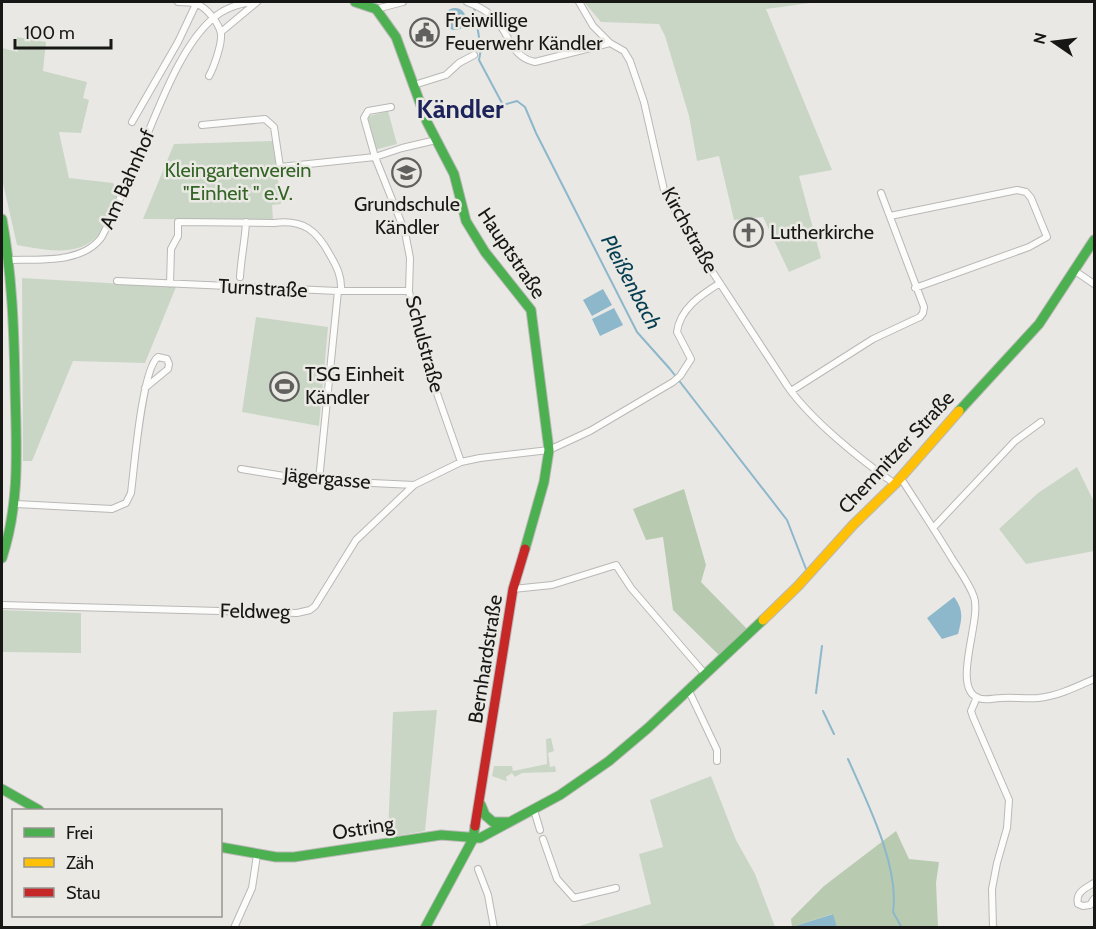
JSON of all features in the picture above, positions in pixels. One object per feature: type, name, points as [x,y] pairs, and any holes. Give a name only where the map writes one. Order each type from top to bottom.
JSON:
[{"type":"main road","points":[[355,2],[376,9]]},
{"type":"main road","name":"Hauptstraße","points":[[376,9],[387,20],[396,36],[436,140],[454,174],[463,212],[473,233],[531,310],[549,450],[544,482],[513,589]]},
{"type":"main road","points":[[2,219],[9,260],[14,323],[18,460],[16,504],[2,558]]},
{"type":"main road","name":"Chemnitzer Straße","points":[[474,839],[486,836],[534,810],[609,761],[648,728],[798,586],[853,525],[897,482],[1039,324],[1095,240]]},
{"type":"main road","name":"Bernhardstraße","points":[[474,839],[513,589]]},
{"type":"main road","points":[[2,789],[37,809]]},
{"type":"main road","points":[[480,803],[485,815],[493,822],[511,822]]},
{"type":"main road","name":"Ostring","points":[[222,847],[257,855],[294,857],[441,835],[474,839]]},
{"type":"main road","points":[[425,927],[474,839]]},
{"type":"street","points":[[178,2],[196,4],[213,18],[221,32]]},
{"type":"street","points":[[213,18],[234,6],[250,2]]},
{"type":"street","points":[[209,76],[214,68],[221,32],[257,2]]},
{"type":"street","points":[[376,9],[403,2]]},
{"type":"street","points":[[468,2],[480,7],[497,21],[514,50],[526,60],[535,62],[610,43]]},
{"type":"street","name":"Kirchstraße","points":[[579,2],[593,26],[610,43],[624,51],[638,81],[664,190],[687,233],[791,391],[867,464],[897,482],[904,483],[970,588],[975,600],[976,613],[967,664],[967,681],[970,692],[977,697]]},
{"type":"street","name":"Am Bahnhof","points":[[132,122],[196,4]]},
{"type":"street","name":"Am Bahnhof","points":[[9,260],[68,257],[89,249],[100,238],[110,221],[179,64],[204,27],[213,18]]},
{"type":"street","points":[[414,85],[446,75],[459,63],[474,55]]},
{"type":"street","points":[[167,61],[179,64]]},
{"type":"street","name":"Schulstraße","points":[[391,107],[368,111],[365,114],[375,157],[405,232],[410,258],[409,291],[433,382],[461,462]]},
{"type":"street","points":[[202,125],[265,119],[273,127],[280,167],[375,157],[436,140]]},
{"type":"street","points":[[890,216],[1017,190],[1026,192],[1031,198],[1047,237],[1029,247],[915,288]]},
{"type":"street","points":[[791,391],[858,348],[920,317],[923,313],[924,308],[881,193]]},
{"type":"street","points":[[170,284],[171,249],[178,236],[178,222],[289,222],[303,225],[319,237],[340,273],[342,281],[319,480]]},
{"type":"street","points":[[240,277],[246,222]]},
{"type":"street","points":[[1075,271],[1095,284]]},
{"type":"street","name":"Turnstraße","points":[[117,281],[340,291],[409,291]]},
{"type":"street","name":"Feldweg","points":[[2,605],[297,613],[310,610],[356,540],[414,485],[461,462],[549,450],[590,431],[673,382],[680,376],[691,358],[677,332],[681,319],[690,304],[720,283]]},
{"type":"street","points":[[16,504],[112,509],[126,503],[131,493],[145,388],[154,360],[159,357],[165,358],[169,362],[168,369],[145,388]]},
{"type":"street","points":[[933,528],[1015,441],[1041,422]]},
{"type":"street","name":"Jägergasse","points":[[240,469],[319,480],[414,485]]},
{"type":"street","name":"Bernhardstraße","points":[[513,589],[552,585],[616,565],[631,588],[705,674]]},
{"type":"street","points":[[993,927],[992,889],[1007,828],[1009,800],[972,717],[977,697],[986,699],[1040,698],[1095,679]]},
{"type":"street","points":[[688,689],[717,750],[717,760]]},
{"type":"street","points":[[534,810],[540,830]]},
{"type":"street","points":[[543,838],[557,879],[574,898],[616,888]]},
{"type":"street","points":[[234,927],[252,888],[257,855]]},
{"type":"street","points":[[478,869],[488,895],[494,927]]},
{"type":"street","points":[[1095,883],[1079,893],[1077,898],[1078,904],[1083,906],[1090,905],[1095,899]]},
{"type":"green space","points":[[584,2],[817,2],[766,9],[832,170],[799,176],[821,258],[789,272],[763,217],[734,220],[719,156],[697,161],[689,116],[665,36],[659,24],[601,22]]},
{"type":"green space","points":[[17,37],[46,42],[43,71],[87,82],[83,98],[89,100],[81,133],[59,132],[69,178],[113,183],[119,192],[101,231],[84,246],[51,250],[17,245],[2,179],[2,48],[18,52]]},
{"type":"green space","points":[[388,111],[397,144],[374,150],[366,117]]},
{"type":"green space","name":"Kleingartenverein \"Einheit \" e.V.","points":[[273,141],[281,204],[272,205],[273,220],[143,219],[174,144]]},
{"type":"green space","points":[[22,278],[176,287],[145,363],[73,361],[32,461],[23,461]]},
{"type":"green space","name":"TSG Einheit Kändler","points":[[256,317],[328,327],[319,426],[242,412]]},
{"type":"green space","points":[[1077,467],[1094,502],[1094,551],[1026,564],[999,529],[1038,493]]},
{"type":"green space","points":[[684,489],[706,565],[701,582],[750,632],[722,658],[673,610],[663,537],[646,540],[633,509]]},
{"type":"green space","points":[[2,610],[81,613],[81,653],[2,652]]},
{"type":"green space","points":[[437,710],[425,831],[391,837],[388,834],[393,712]]},
{"type":"green space","points":[[551,738],[554,751],[548,753],[550,767],[555,766],[556,772],[522,773],[515,777],[512,773],[506,777],[507,781],[492,776],[494,766],[512,766],[513,771],[547,764],[546,739]]},
{"type":"green space","points":[[711,776],[736,840],[755,874],[775,927],[576,927],[651,904],[639,854],[663,847],[650,800]]},
{"type":"green space","points":[[896,831],[909,859],[939,862],[936,883],[938,927],[837,927],[832,914],[792,927],[791,919],[824,886]]},
{"type":"water","points":[[455,8],[463,11],[466,19],[463,27],[455,30],[447,27],[444,19],[447,11]]},
{"type":"water","points":[[603,289],[612,305],[592,316],[583,300]]},
{"type":"water","points":[[614,308],[623,325],[600,336],[592,319]]},
{"type":"water","points":[[954,597],[961,615],[958,634],[942,639],[927,618]]},
{"type":"water","points":[[833,914],[837,927],[792,927]]},
{"type":"waterway","name":"Pleißenbach","points":[[474,7],[481,49],[479,60],[503,105],[517,101],[525,107],[637,332],[670,369],[787,520],[806,569]]},
{"type":"waterway","name":"Pleißenbach","points":[[816,693],[822,646]]},
{"type":"waterway","name":"Pleißenbach","points":[[823,711],[834,734]]},
{"type":"waterway","name":"Pleißenbach","points":[[848,759],[887,854],[894,894],[893,912],[902,928]]},
{"type":"traffic: fast","points":[[355,2],[376,9],[396,37],[427,122],[454,174],[466,221],[485,252],[531,310],[549,450],[544,482],[525,549]]},
{"type":"traffic: fast","points":[[2,219],[12,302],[16,450],[15,493],[2,558]]},
{"type":"traffic: fast","points":[[959,411],[1039,324],[1094,240]]},
{"type":"traffic: fast","points":[[222,847],[276,857],[294,857],[441,835],[480,838],[560,795],[609,761],[648,728],[763,620]]},
{"type":"traffic: fast","points":[[2,789],[37,809]]},
{"type":"traffic: fast","points":[[481,805],[485,815],[493,822],[509,822]]},
{"type":"traffic: fast","points":[[425,928],[473,839],[475,826]]},
{"type":"traffic: slow","points":[[763,620],[895,484],[959,411]]},
{"type":"traffic: jam","points":[[475,826],[513,589],[525,549]]},
{"type":"place","name":"Freiwillige Feuerwehr Kändler","points":[[424,32]]},
{"type":"place","name":"Grundschule Kändler","points":[[407,173]]},
{"type":"place","name":"Lutherkirche","points":[[749,232]]},
{"type":"place","name":"TSG Einheit Kändler","points":[[284,386]]},
{"type":"district","name":"Kändler","points":[[460,109]]}]
